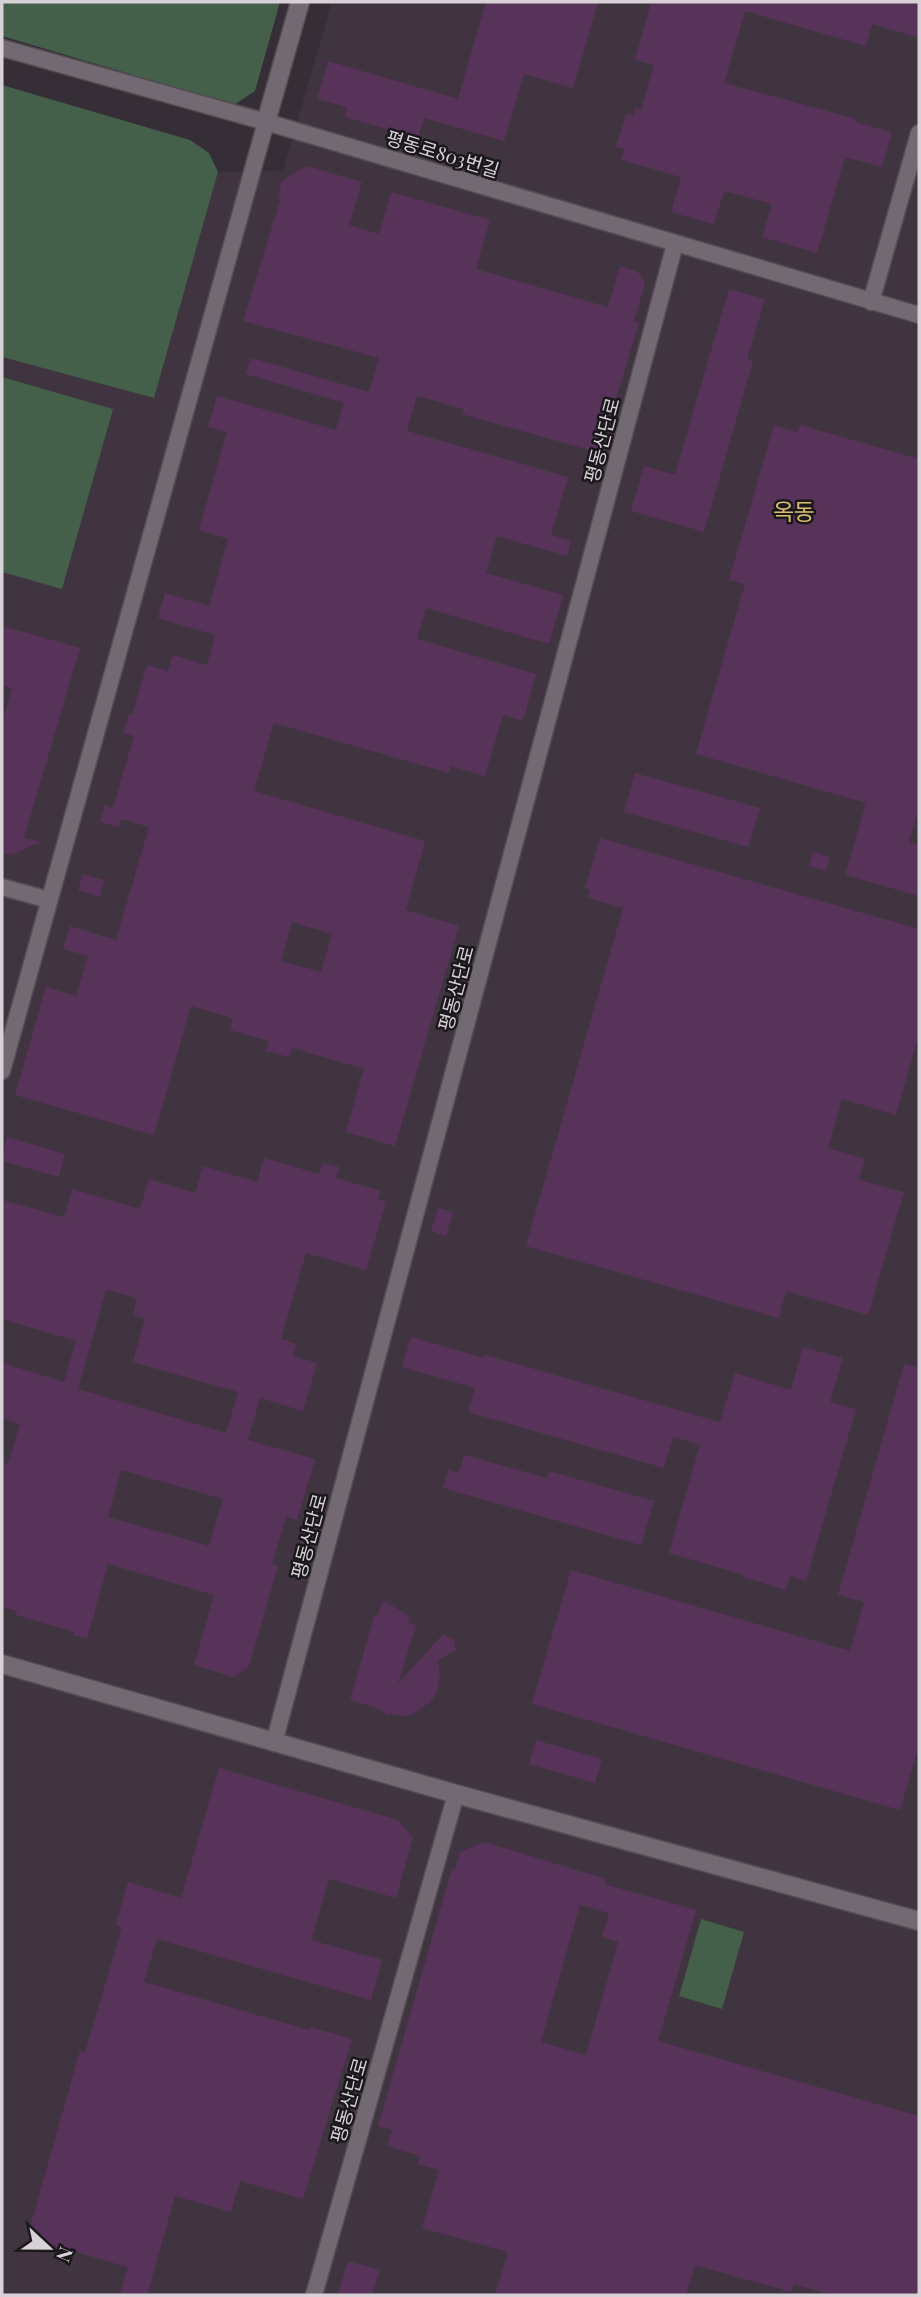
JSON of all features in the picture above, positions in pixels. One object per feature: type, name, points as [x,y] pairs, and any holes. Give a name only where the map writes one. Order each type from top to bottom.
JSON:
[{"type":"street","points":[[2,1071],[300,2]]},
{"type":"street","name":"평동로803번길","points":[[2,48],[266,122],[919,315]]},
{"type":"street","points":[[871,302],[919,133]]},
{"type":"street","name":"평동산단로","points":[[274,1743],[675,244]]},
{"type":"street","points":[[2,887],[49,900]]},
{"type":"street","points":[[2,1664],[274,1743],[919,1921]]},
{"type":"street","name":"평동산단로","points":[[314,2295],[456,1794]]},
{"type":"shaded area","points":[[332,2],[919,2],[919,2295],[2,2295],[2,357],[154,398],[218,172],[283,171]]},
{"type":"green space","points":[[2,2],[280,2],[255,91],[234,105],[2,36]]},
{"type":"green space","points":[[2,85],[190,140],[209,153],[218,172],[154,398],[2,357]]},
{"type":"green space","points":[[2,377],[113,409],[62,589],[2,572]]},
{"type":"green space","points":[[701,1919],[744,1932],[722,2009],[679,1996]]},
{"type":"building","points":[[486,2],[598,2],[573,88],[524,74],[504,141],[424,118],[418,138],[345,117],[347,107],[317,99],[328,61],[458,99]]},
{"type":"building","points":[[651,2],[907,2],[919,5],[917,37],[872,24],[866,46],[745,11],[724,83],[856,119],[855,122],[892,132],[882,167],[845,157],[817,253],[762,237],[772,204],[724,191],[714,224],[671,212],[681,177],[621,160],[624,149],[616,147],[626,114],[634,116],[636,108],[641,110],[654,65],[635,60]]},
{"type":"building","points":[[307,166],[362,182],[349,225],[379,234],[391,192],[490,220],[476,269],[608,307],[620,266],[638,272],[645,283],[634,321],[639,322],[600,453],[462,414],[464,409],[417,396],[407,431],[568,477],[551,535],[571,541],[567,556],[497,536],[486,573],[563,595],[549,644],[426,608],[417,639],[536,674],[523,721],[503,715],[485,776],[451,766],[449,773],[274,723],[267,746],[254,791],[425,841],[406,910],[459,926],[395,1146],[346,1132],[364,1069],[292,1048],[289,1057],[266,1051],[269,1041],[230,1030],[233,1018],[191,1006],[154,1135],[15,1095],[46,987],[76,996],[88,956],[63,949],[70,926],[116,940],[149,827],[121,819],[119,827],[100,822],[105,805],[113,808],[134,736],[123,733],[129,714],[132,715],[147,665],[168,671],[173,655],[207,665],[215,635],[158,618],[165,593],[209,606],[228,539],[199,530],[227,432],[208,427],[217,396],[336,430],[344,403],[246,374],[251,358],[369,392],[379,358],[243,321],[281,198],[278,197],[282,181]],"holes":[[[292,922],[332,934],[321,972],[281,961]]]},
{"type":"building","points":[[729,289],[765,299],[747,359],[753,361],[704,532],[631,511],[644,466],[675,475]]},
{"type":"building","points":[[774,425],[797,432],[800,425],[919,459],[919,807],[909,842],[919,845],[919,896],[845,875],[866,803],[696,754],[745,584],[729,580]]},
{"type":"building","points":[[2,626],[80,648],[24,838],[40,842],[11,855],[2,852],[2,724],[12,688],[2,685]]},
{"type":"building","points":[[635,773],[760,808],[748,847],[624,812]]},
{"type":"building","points":[[600,838],[919,929],[919,1034],[896,1115],[842,1099],[828,1148],[865,1159],[859,1180],[904,1192],[868,1315],[786,1291],[779,1318],[526,1246],[623,908],[588,898],[590,890],[585,888]]},
{"type":"building","points":[[813,852],[830,857],[826,871],[809,866]]},
{"type":"building","points":[[83,874],[104,880],[100,897],[78,890]]},
{"type":"building","points":[[7,1137],[65,1154],[59,1177],[2,1161]]},
{"type":"building","points":[[264,1158],[319,1174],[322,1163],[339,1167],[336,1178],[381,1191],[378,1199],[386,1202],[366,1270],[306,1253],[281,1339],[296,1344],[293,1356],[317,1363],[303,1411],[260,1398],[248,1440],[315,1459],[297,1520],[286,1517],[272,1564],[278,1566],[249,1666],[233,1677],[194,1665],[214,1595],[108,1564],[87,1639],[73,1635],[74,1632],[16,1615],[17,1611],[2,1607],[2,1462],[8,1464],[20,1424],[2,1418],[2,1363],[64,1382],[76,1341],[2,1319],[2,1200],[64,1217],[72,1189],[140,1209],[149,1179],[195,1193],[203,1166],[257,1182]],"holes":[[[106,1290],[137,1298],[133,1315],[145,1319],[133,1362],[238,1392],[226,1433],[78,1389]],[[121,1470],[223,1499],[209,1546],[108,1517]]]},
{"type":"building","points":[[438,1208],[453,1212],[446,1236],[431,1231]]},
{"type":"building","points":[[411,1337],[484,1358],[485,1355],[720,1422],[735,1373],[791,1390],[803,1347],[843,1358],[830,1402],[856,1409],[806,1581],[790,1576],[786,1590],[669,1553],[700,1445],[673,1437],[664,1468],[468,1412],[475,1388],[402,1367]]},
{"type":"building","points":[[904,1364],[919,1368],[919,1744],[900,1810],[532,1704],[571,1570],[850,1651],[864,1602],[838,1595]]},
{"type":"building","points":[[464,1455],[547,1478],[549,1471],[654,1501],[641,1545],[443,1488],[448,1470],[459,1473]]},
{"type":"building","points":[[383,1600],[410,1617],[408,1623],[416,1625],[398,1684],[443,1634],[454,1640],[456,1650],[438,1660],[440,1674],[436,1694],[413,1714],[389,1716],[377,1708],[350,1700],[375,1614],[378,1615]]},
{"type":"building","points":[[536,1740],[602,1759],[595,1783],[529,1764]]},
{"type":"building","points":[[219,1768],[398,1820],[413,1838],[396,1898],[329,1879],[311,1940],[382,1960],[371,2000],[157,1939],[144,1982],[309,2030],[310,2027],[352,2039],[303,2199],[240,2181],[231,2212],[175,2196],[147,2295],[120,2295],[128,2267],[27,2238],[80,2051],[85,2053],[122,1927],[116,1925],[128,1882],[181,1898]]},
{"type":"building","points":[[484,1842],[606,1879],[604,1884],[696,1910],[658,2041],[919,2116],[919,2295],[833,2295],[794,2284],[791,2292],[695,2265],[686,2295],[495,2295],[508,2252],[422,2228],[439,2170],[418,2164],[420,2156],[387,2146],[392,2130],[378,2126],[452,1869],[455,1869],[460,1852]],"holes":[[[580,1905],[609,1913],[602,1937],[618,1942],[586,2055],[541,2042]]]},
{"type":"building","points":[[348,2261],[380,2270],[372,2295],[338,2295]]},
{"type":"district","name":"옥동","points":[[794,510]]}]
